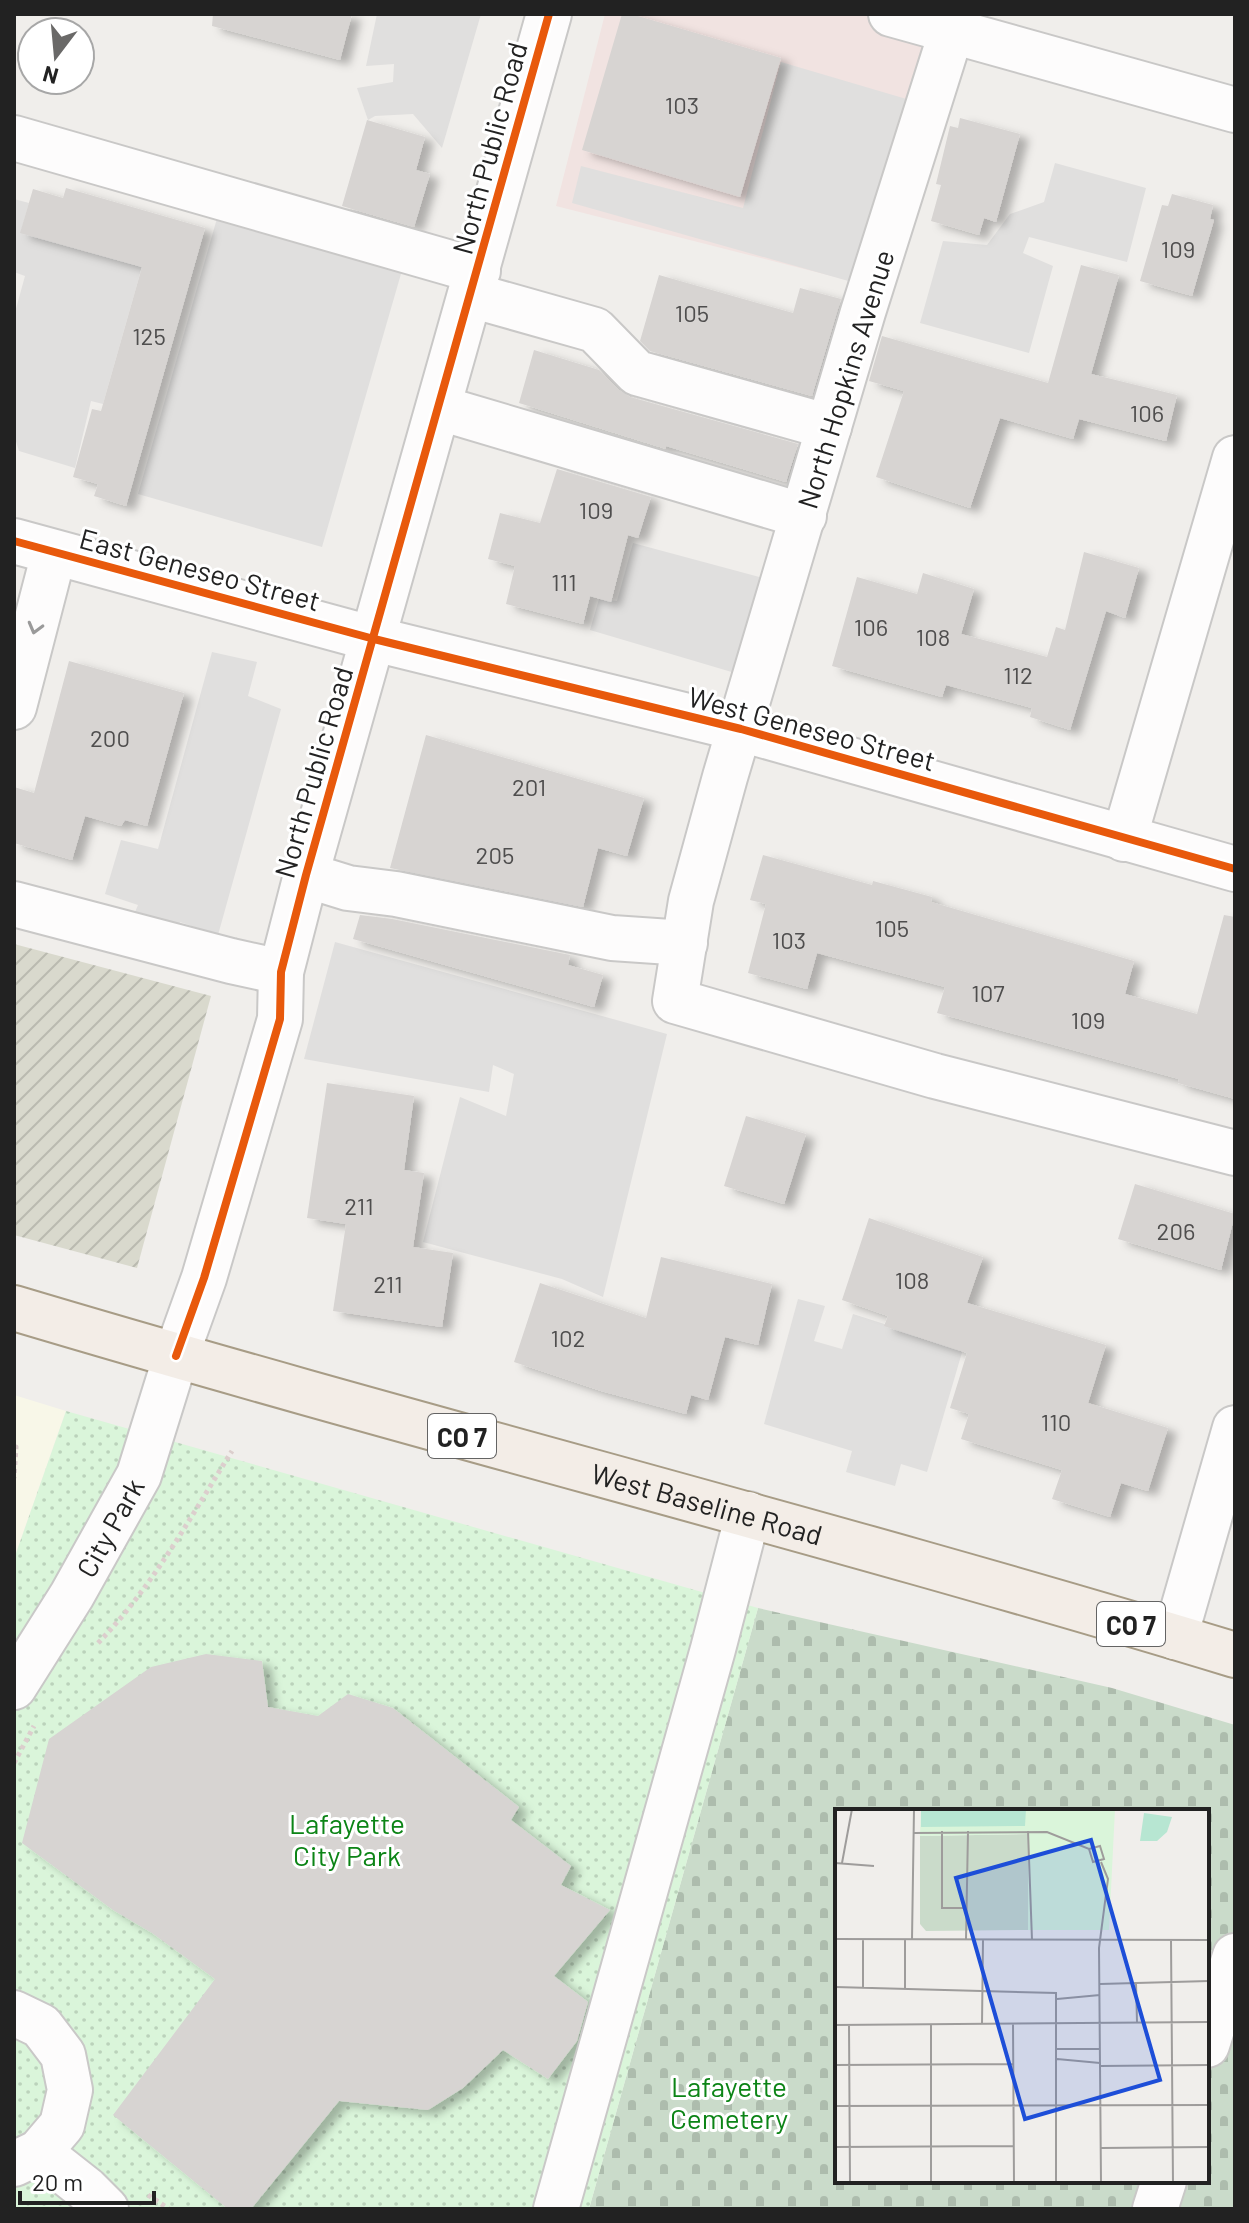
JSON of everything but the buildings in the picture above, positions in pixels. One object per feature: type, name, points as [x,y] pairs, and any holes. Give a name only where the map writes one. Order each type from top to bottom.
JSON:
[{"type":"main road","name":"CO 7","points":[[14,1308],[176,1356]]},
{"type":"main road","name":"West Baseline Road","points":[[176,1356],[748,1514],[1235,1655]]},
{"type":"street","name":"North Public Road","points":[[176,1356],[204,1278],[280,1019],[281,972],[306,875],[549,14]]},
{"type":"street","points":[[891,14],[955,22],[1235,110]]},
{"type":"street","name":"North Hopkins Avenue","points":[[955,22],[829,427],[691,901],[675,1001],[935,1076],[1235,1153]]},
{"type":"street","points":[[14,138],[475,283],[595,330],[637,373],[829,427]]},
{"type":"street","points":[[440,408],[804,516]]},
{"type":"street","points":[[1124,839],[1231,484]]},
{"type":"street","points":[[14,707],[34,547]]},
{"type":"street","name":"East Geneseo Street","points":[[34,547],[374,639]]},
{"type":"street","name":"West Geneseo Street","points":[[374,639],[741,729],[1235,869]]},
{"type":"street","points":[[306,875],[348,888],[396,894],[612,938],[685,943]]},
{"type":"street","points":[[14,904],[281,972]]},
{"type":"street","name":"City Park","points":[[14,1687],[72,1595],[139,1475],[176,1356]]},
{"type":"street","points":[[1175,1637],[1235,1428]]},
{"type":"street","points":[[556,2209],[748,1514]]},
{"type":"street","points":[[1209,2039],[1235,1956]]},
{"type":"street","points":[[14,2013],[41,2026],[63,2055],[70,2090],[62,2125],[26,2158],[86,2189],[106,2209]]},
{"type":"street","points":[[1155,2209],[1163,2183]]},
{"type":"path","points":[[14,1447],[14,1478]]},
{"type":"path","points":[[93,1648],[112,1628],[172,1547],[232,1451]]},
{"type":"path","points":[[14,1763],[34,1725]]},
{"type":"shaded area","points":[[377,14],[481,14],[442,148],[413,114],[375,116],[368,120],[357,88],[393,82],[394,64],[366,66]]},
{"type":"shaded area","points":[[605,14],[945,14],[863,284],[556,206]]},
{"type":"shaded area","points":[[781,62],[920,103],[859,284],[572,203],[581,166],[743,208]]},
{"type":"shaded area","points":[[1055,163],[1146,188],[1127,262],[1029,237],[1023,253],[1053,266],[1029,353],[920,323],[943,241],[987,245],[1010,214],[1044,202]]},
{"type":"shaded area","points":[[14,199],[29,203],[21,231],[142,267],[103,404],[91,401],[75,468],[19,451],[14,435],[14,316],[25,276],[14,272]]},
{"type":"shaded area","points":[[220,208],[405,260],[322,547],[138,494]]},
{"type":"shaded area","points":[[633,543],[767,579],[735,673],[590,630],[599,599],[617,601]]},
{"type":"shaded area","points":[[212,652],[257,662],[248,696],[281,709],[218,935],[180,922],[177,932],[132,919],[138,905],[105,894],[121,840],[158,849]]},
{"type":"shaded area","points":[[335,942],[667,1034],[603,1297],[562,1279],[423,1242],[460,1097],[506,1116],[514,1074],[493,1065],[489,1092],[304,1059]]},
{"type":"shaded area","points":[[14,944],[211,996],[137,1268],[14,1235]]},
{"type":"shaded area","points":[[798,1299],[825,1306],[814,1341],[842,1349],[853,1314],[963,1349],[927,1472],[901,1464],[895,1486],[846,1472],[852,1451],[764,1424]]},
{"type":"shaded area","points":[[14,1395],[66,1411],[14,1559]]},
{"type":"green space","name":"Lafayette City Park","points":[[66,1411],[758,1608],[589,2209],[14,2209],[14,1559]]},
{"type":"green space","name":"Lafayette Cemetery","points":[[758,1608],[1112,1688],[1235,1725],[1235,2209],[589,2209]]},
{"type":"cycle path","points":[[176,1356],[204,1278],[280,1019],[281,972],[306,875],[549,14]]},
{"type":"cycle path","points":[[14,541],[374,639],[741,729],[1235,869]]}]
